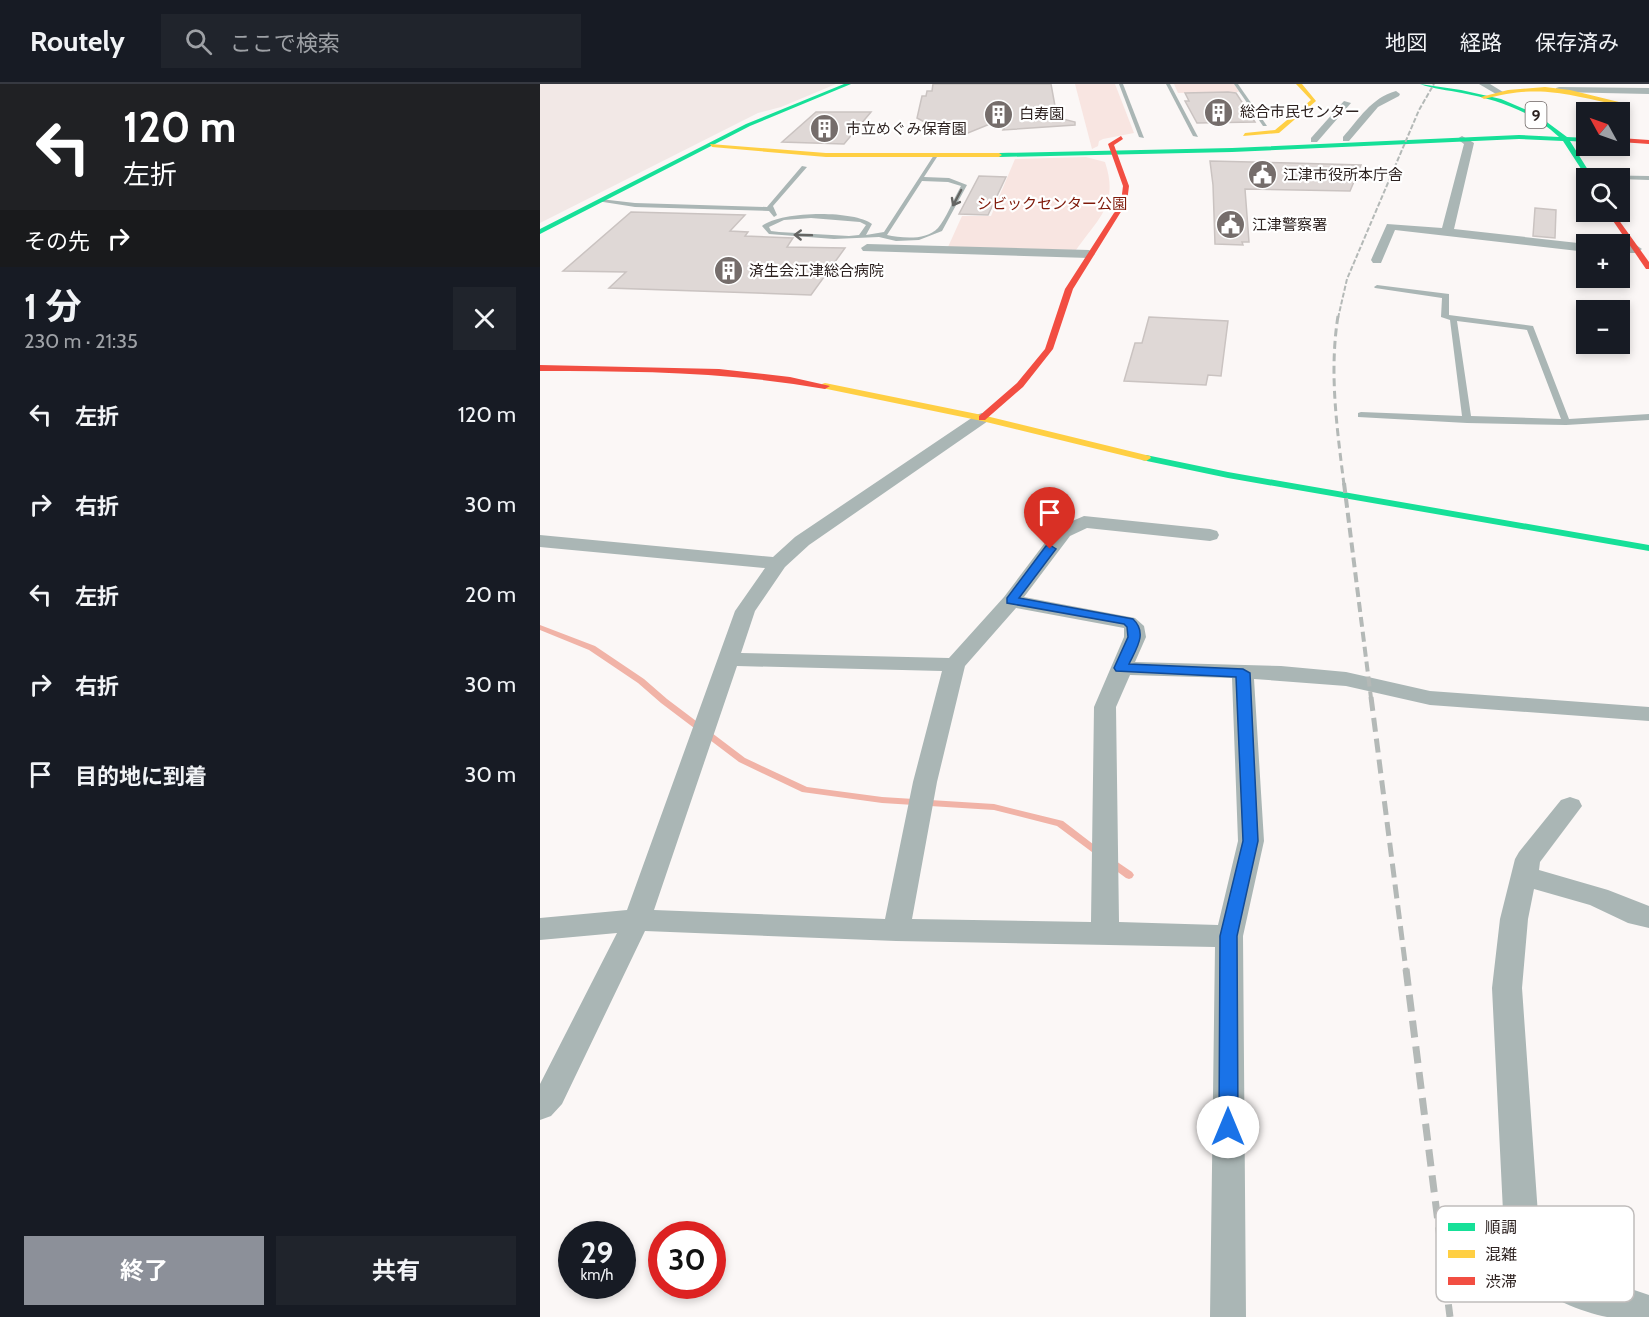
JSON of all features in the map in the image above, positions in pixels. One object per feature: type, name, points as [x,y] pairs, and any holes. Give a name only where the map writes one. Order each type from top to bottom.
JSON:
[{"type":"main road","points":[[540,232],[771,115],[848,84]]},
{"type":"main road","points":[[1227,135],[1267,134],[1280,130],[1314,100],[1299,84]]},
{"type":"main road","name":"9","points":[[1423,84],[1455,91],[1484,91],[1567,128],[1585,168]]},
{"type":"main road","points":[[1484,91],[1559,90],[1615,102]]},
{"type":"main road","points":[[1630,103],[1649,100]]},
{"type":"main road","points":[[712,145],[826,155],[934,157],[1378,143],[1462,139],[1567,128],[1576,133]]},
{"type":"main road","points":[[1175,136],[1201,136]]},
{"type":"main road","points":[[982,418],[1020,386],[1049,350],[1069,289],[1124,202],[1126,186],[1111,146],[1114,141],[1148,137]]},
{"type":"main road","points":[[1630,141],[1649,142]]},
{"type":"main road","points":[[1617,222],[1649,267]]},
{"type":"main road","points":[[540,368],[681,368],[742,372],[835,386],[1217,473],[1649,548]]},
{"type":"street","points":[[1388,109],[1402,84]]},
{"type":"street","points":[[1559,90],[1649,91]]},
{"type":"street","points":[[1314,140],[1341,132],[1368,114],[1388,95],[1396,94]]},
{"type":"street","points":[[1341,132],[1340,112],[1347,103]]},
{"type":"street","points":[[1340,112],[1368,114]]},
{"type":"street","points":[[1448,232],[1470,143],[1462,139]]},
{"type":"street","points":[[1377,260],[1391,226],[1576,247]]},
{"type":"street","points":[[864,242],[1089,254]]},
{"type":"street","points":[[1630,249],[1636,249]]},
{"type":"street","points":[[540,1106],[551,1094],[636,920],[745,611],[778,563],[802,541],[982,418]]},
{"type":"street","points":[[896,930],[926,782],[955,665],[1011,601],[1063,531],[1084,522],[1210,535]]},
{"type":"street","points":[[540,541],[778,563]]},
{"type":"street","points":[[1011,601],[1128,621],[1134,626],[1135,637],[1105,707],[1105,933]]},
{"type":"street","points":[[728,659],[955,665]]},
{"type":"street","points":[[1121,668],[1281,673],[1346,679],[1430,698],[1649,714]]},
{"type":"street","points":[[1228,1317],[1229,936],[1251,841],[1243,673]]},
{"type":"street","points":[[1520,1206],[1507,988],[1514,919],[1526,877],[1528,859],[1570,806]]},
{"type":"street","points":[[1526,877],[1598,897],[1638,915],[1649,917]]},
{"type":"street","points":[[540,929],[636,920],[896,930],[1229,936]]},
{"type":"street","points":[[1617,1302],[1649,1313]]},
{"type":"lane","points":[[1121,84],[1148,137]]},
{"type":"lane","points":[[1168,84],[1201,136]]},
{"type":"lane","points":[[1236,84],[1265,125]]},
{"type":"lane","points":[[804,167],[770,206],[775,216],[767,224],[766,230],[779,234],[864,242],[889,231],[934,157]]},
{"type":"lane","points":[[792,218],[781,214],[778,207],[812,167]]},
{"type":"lane","points":[[1630,178],[1649,178]]},
{"type":"lane","points":[[881,235],[900,239],[915,238],[934,234],[940,230],[964,185],[949,180],[921,179]]},
{"type":"lane","points":[[600,201],[635,206],[771,208]]},
{"type":"lane","points":[[767,224],[792,218],[865,220],[869,224],[864,242]]},
{"type":"lane","points":[[1377,286],[1446,296],[1445,317],[1530,328],[1566,422]]},
{"type":"lane","points":[[1453,317],[1467,420]]},
{"type":"lane","points":[[1361,415],[1566,422],[1649,417]]},
{"type":"shaded area","points":[[540,84],[836,84],[781,107],[758,113],[540,223]]},
{"type":"green space","points":[[1075,84],[1115,84],[1134,133],[1103,139],[1099,141],[1098,146],[1092,149]]},
{"type":"green space","points":[[1174,84],[1234,84],[1239,92],[1178,93]]},
{"type":"green space","name":"シビックセンター公園","points":[[1086,157],[1105,162],[1110,189],[1108,200],[1099,219],[1076,250],[948,247],[962,216],[991,216],[1015,159]]},
{"type":"building","name":"白寿園","points":[[933,84],[1051,84],[1055,106],[1035,112],[1075,122],[1075,125],[1003,130],[1012,115],[963,135],[940,130],[917,118],[922,96],[926,96],[927,91],[932,91]]},
{"type":"building","name":"総合市民センター","points":[[1185,93],[1236,93],[1255,122],[1197,123],[1185,101],[1189,101]]},
{"type":"building","name":"市立めぐみ保育園","points":[[816,112],[871,112],[844,144],[782,142]]},
{"type":"building","points":[[1210,161],[1361,165],[1350,191],[1245,189],[1249,242],[1242,242],[1243,245],[1215,244]]},
{"type":"building","points":[[979,176],[1006,177],[988,215],[959,214]]},
{"type":"building","points":[[1535,208],[1556,210],[1555,238],[1533,236]]},
{"type":"building","name":"済生会江津総合病院","points":[[631,212],[745,215],[730,231],[748,232],[745,236],[793,238],[787,247],[845,248],[811,295],[609,288],[626,272],[563,271]]},
{"type":"building","points":[[1149,317],[1228,321],[1221,376],[1208,375],[1206,385],[1124,381],[1135,343],[1142,343]]},
{"type":"waterway","points":[[540,627],[592,648],[641,681],[742,760],[805,790],[882,800],[994,807],[1060,823],[1099,853]]},
{"type":"waterway","points":[[1110,861],[1129,875]]},
{"type":"railway","points":[[1338,318],[1347,279],[1419,110],[1434,84]]},
{"type":"railway","points":[[1338,316],[1334,379],[1344,485]]},
{"type":"railway","points":[[1344,483],[1371,698]]},
{"type":"railway","points":[[1371,697],[1406,970]]},
{"type":"railway","points":[[1406,969],[1436,1206]]},
{"type":"railway","points":[[1448,1302],[1450,1317]]},
{"type":"traffic: fast","points":[[540,232],[748,125],[848,84]]},
{"type":"traffic: fast","points":[[1423,84],[1499,100],[1534,115],[1565,139],[1584,168]]},
{"type":"traffic: fast","points":[[999,155],[1232,150],[1519,137],[1576,140]]},
{"type":"traffic: fast","points":[[1146,458],[1228,475],[1649,548]]},
{"type":"traffic: slow","points":[[1245,135],[1277,132],[1314,100],[1299,84]]},
{"type":"traffic: slow","points":[[1484,97],[1508,91],[1545,89],[1570,91],[1613,102]]},
{"type":"traffic: slow","points":[[712,145],[826,155],[999,155]]},
{"type":"traffic: slow","points":[[825,386],[982,418],[1146,458]]},
{"type":"traffic: jam","points":[[982,418],[1020,385],[1049,349],[1069,289],[1124,202],[1126,186],[1111,144],[1121,138]]},
{"type":"traffic: jam","points":[[1630,141],[1649,142]]},
{"type":"traffic: jam","points":[[1617,222],[1649,267]]},
{"type":"traffic: jam","points":[[540,368],[719,372],[825,386]]},
{"type":"place","name":"総合市民センター","points":[[1219,112]]},
{"type":"place","name":"白寿園","points":[[998,114]]},
{"type":"place","name":"市立めぐみ保育園","points":[[825,129]]},
{"type":"place","name":"江津市役所本庁舎","points":[[1262,175]]},
{"type":"place","name":"江津警察署","points":[[1231,225]]},
{"type":"place","name":"済生会江津総合病院","points":[[728,271]]},
{"type":"route","points":[[1050,549],[1011,601],[1128,621],[1134,626],[1135,637],[1121,668],[1243,673],[1251,841],[1229,936],[1228,1127]]}]
